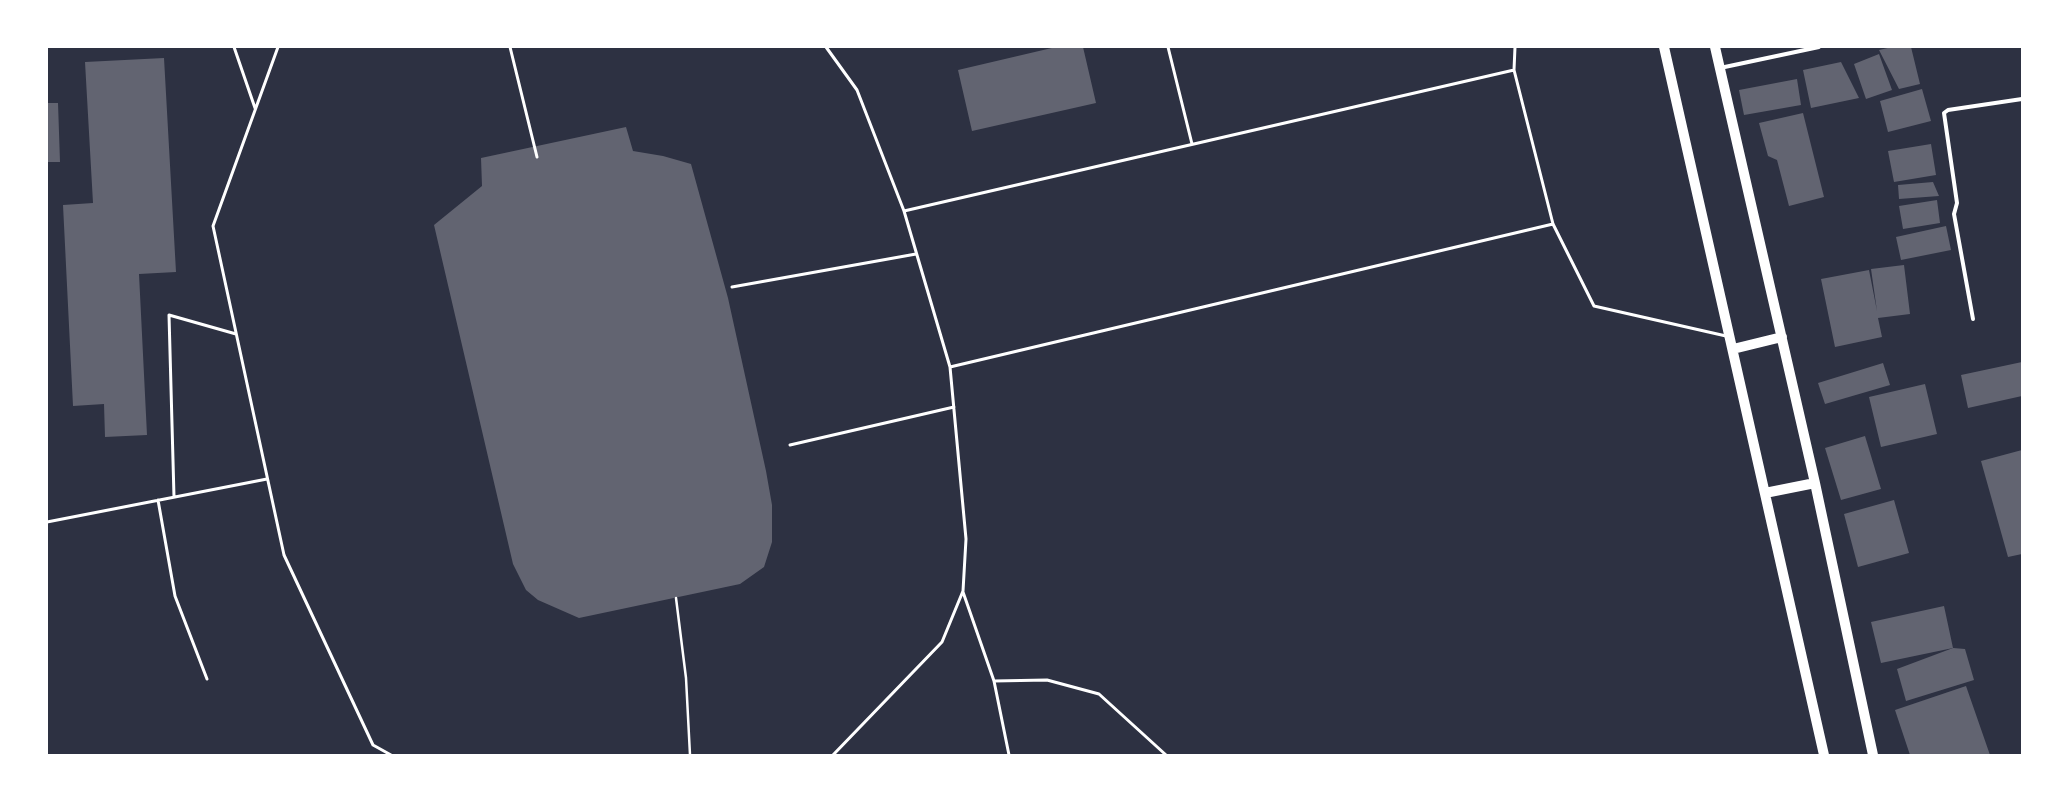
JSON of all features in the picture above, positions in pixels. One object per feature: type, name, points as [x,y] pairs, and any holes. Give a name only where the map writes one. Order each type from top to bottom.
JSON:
[{"type":"main road","points":[[1664,47],[1824,755]]},
{"type":"main road","points":[[1715,47],[1815,483],[1872,755]]},
{"type":"main road","points":[[1733,349],[1782,337]]},
{"type":"main road","points":[[1765,493],[1815,483]]},
{"type":"street","points":[[1719,68],[1819,47]]},
{"type":"street","points":[[1973,319],[1954,214],[1957,203],[1944,113],[1948,110],[2022,99]]},
{"type":"lane","points":[[234,47],[256,108]]},
{"type":"lane","points":[[278,47],[213,226],[284,555],[373,745],[391,755]]},
{"type":"lane","points":[[510,47],[537,157]]},
{"type":"lane","points":[[826,47],[857,90],[904,211],[950,367],[966,539],[963,592],[942,642],[833,755]]},
{"type":"lane","points":[[1168,47],[1192,144]]},
{"type":"lane","points":[[1515,47],[1514,70],[1553,224],[1594,306],[1730,337]]},
{"type":"lane","points":[[904,211],[1514,70]]},
{"type":"lane","points":[[950,367],[1553,224]]},
{"type":"lane","points":[[732,287],[916,254]]},
{"type":"lane","points":[[174,497],[169,315],[236,334]]},
{"type":"lane","points":[[790,445],[954,407]]},
{"type":"lane","points":[[47,522],[268,479]]},
{"type":"lane","points":[[158,500],[175,596],[206,679]]},
{"type":"lane","points":[[963,592],[994,682],[1009,755]]},
{"type":"lane","points":[[994,682],[1047,680],[1099,694],[1166,755]]},
{"type":"path","points":[[676,598],[686,678],[690,755]]},
{"type":"building","points":[[1056,47],[1083,47],[1096,103],[972,131],[958,70]]},
{"type":"building","points":[[1892,47],[1911,47],[1920,84],[1899,89],[1879,50]]},
{"type":"building","points":[[1879,54],[1892,90],[1866,99],[1854,64]]},
{"type":"building","points":[[164,58],[176,272],[139,274],[147,435],[105,437],[104,404],[73,406],[63,205],[93,203],[85,62]]},
{"type":"building","points":[[1841,62],[1859,98],[1811,108],[1803,70]]},
{"type":"building","points":[[1797,79],[1801,105],[1744,115],[1739,90]]},
{"type":"building","points":[[1922,89],[1931,121],[1888,132],[1880,101]]},
{"type":"building","points":[[47,103],[58,103],[60,162],[47,162]]},
{"type":"building","points":[[1803,113],[1824,197],[1789,206],[1777,160],[1768,156],[1759,123]]},
{"type":"building","points":[[626,127],[633,151],[663,156],[691,164],[728,298],[766,471],[772,505],[772,542],[764,567],[740,584],[579,618],[538,600],[526,590],[513,564],[434,225],[482,186],[481,158]]},
{"type":"building","points":[[1931,144],[1936,175],[1894,182],[1888,151]]},
{"type":"building","points":[[1933,182],[1939,196],[1899,199],[1898,185]]},
{"type":"building","points":[[1937,200],[1940,223],[1903,229],[1899,206]]},
{"type":"building","points":[[1946,226],[1951,250],[1901,260],[1896,237]]},
{"type":"building","points":[[1904,265],[1910,314],[1878,318],[1882,337],[1835,347],[1821,279],[1869,270],[1877,311],[1871,269]]},
{"type":"building","points":[[2022,362],[2022,396],[1968,408],[1961,375]]},
{"type":"building","points":[[1883,363],[1890,385],[1825,404],[1818,383]]},
{"type":"building","points":[[1925,384],[1937,434],[1881,447],[1869,397]]},
{"type":"building","points":[[1865,436],[1881,489],[1841,500],[1825,448]]},
{"type":"building","points":[[2022,450],[2022,554],[2008,557],[1981,461]]},
{"type":"building","points":[[1894,500],[1909,553],[1858,567],[1844,514]]},
{"type":"building","points":[[1944,606],[1953,648],[1881,663],[1871,622]]},
{"type":"building","points":[[1953,648],[1965,649],[1974,680],[1906,701],[1897,669]]},
{"type":"building","points":[[1966,686],[1990,755],[1910,755],[1895,710]]}]
